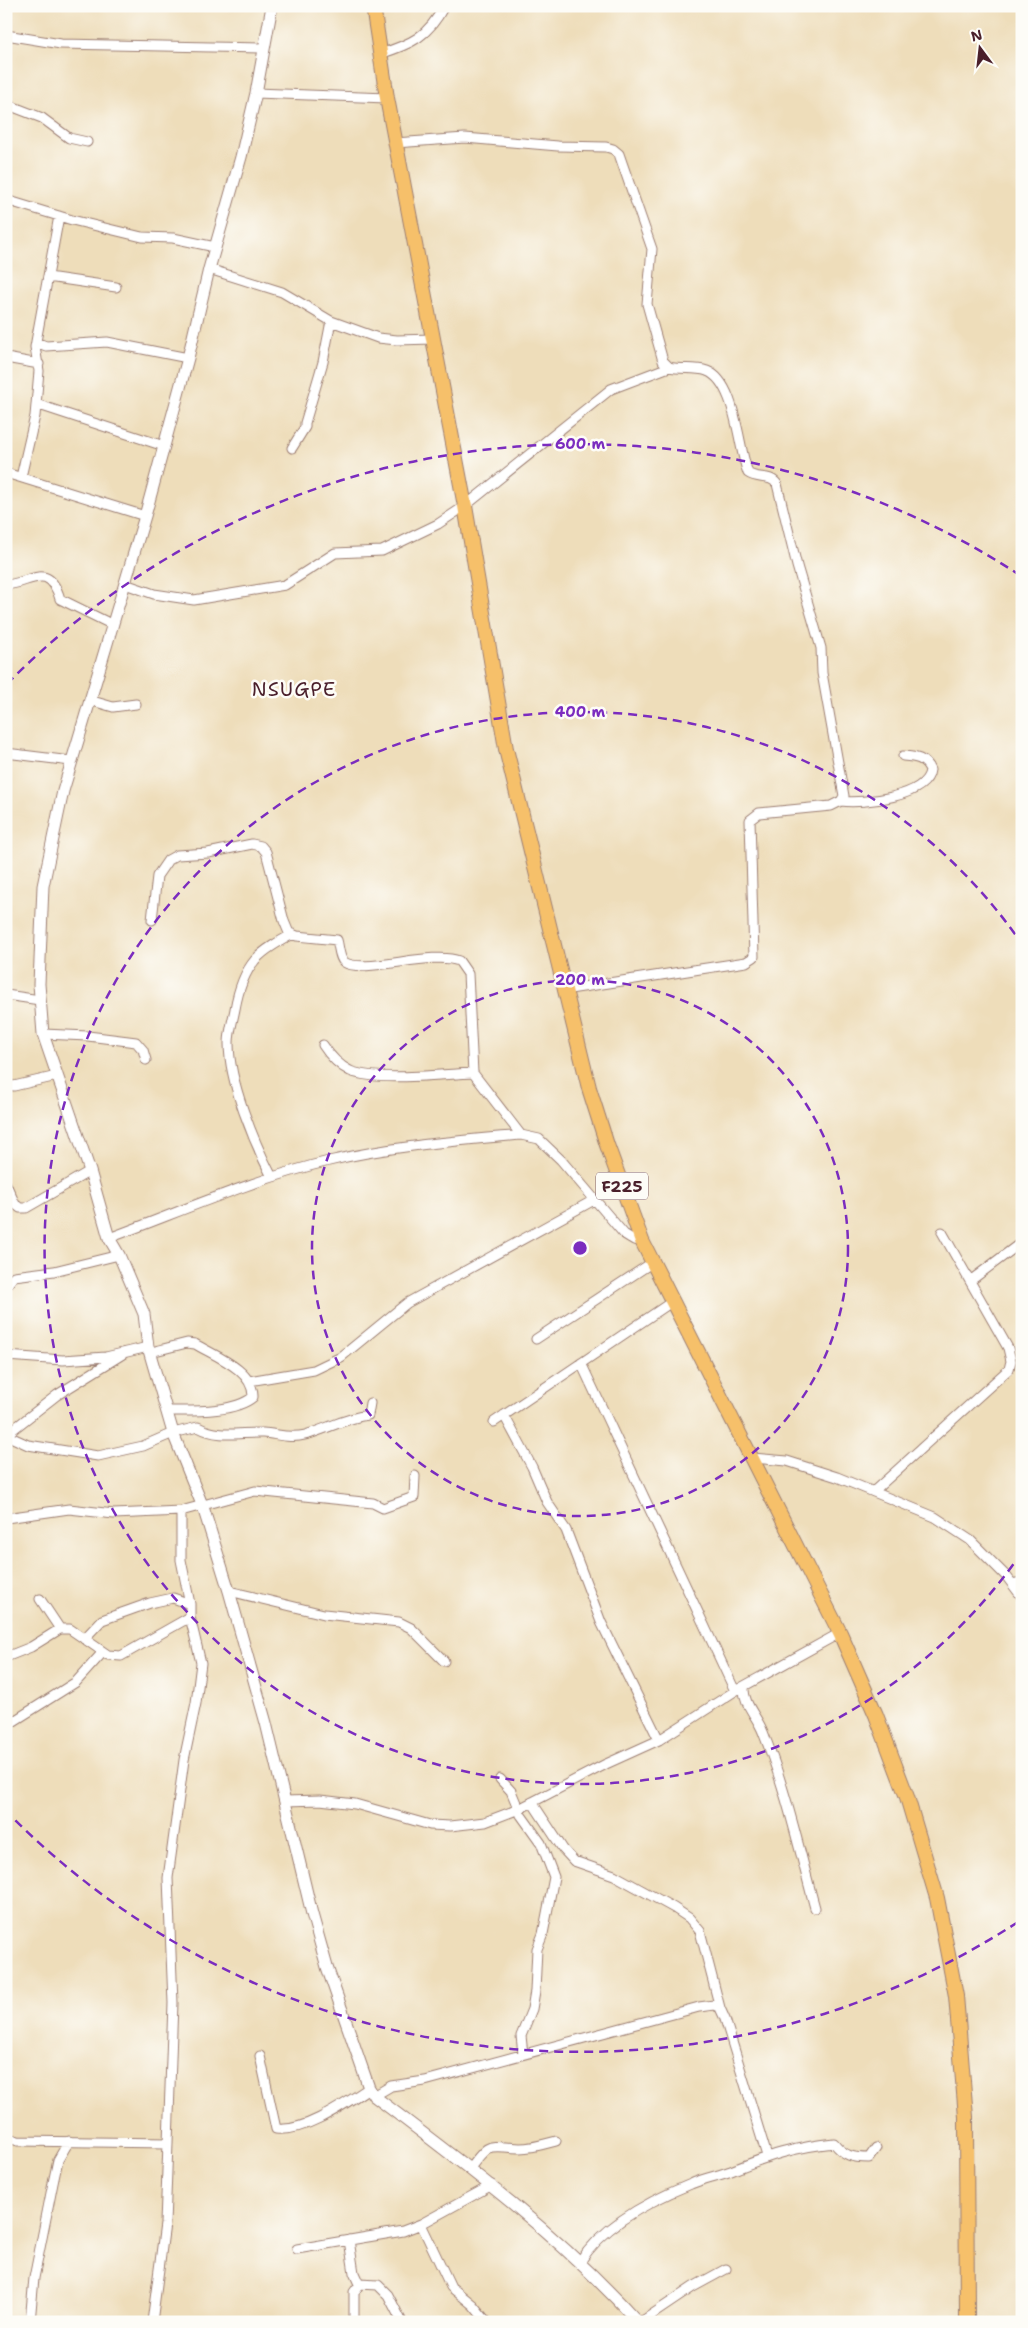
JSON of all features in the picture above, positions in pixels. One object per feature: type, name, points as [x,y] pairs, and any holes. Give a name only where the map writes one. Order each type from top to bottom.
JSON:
[{"type":"main road","name":"F225","points":[[373,6],[395,143],[465,506],[506,749],[563,990],[604,1136],[642,1241],[840,1633],[876,1715],[907,1797],[937,1898],[954,1987],[966,2117],[967,2322]]},
{"type":"street","points":[[272,6],[256,92],[241,157],[209,269],[188,358],[145,516],[71,761],[43,886],[38,984],[43,1034],[90,1171],[109,1238],[119,1255],[144,1314],[149,1349],[167,1411],[202,1507],[229,1591],[327,1967],[360,2068],[371,2092],[537,2222],[580,2262],[639,2322],[692,2287],[726,2269]]},
{"type":"street","points":[[380,54],[412,43],[434,22],[444,6]]},
{"type":"street","points":[[6,35],[61,44],[264,48]]},
{"type":"street","points":[[256,92],[387,98]]},
{"type":"street","points":[[6,104],[42,118],[69,138],[87,142]]},
{"type":"street","points":[[395,143],[464,138],[613,149],[623,162],[652,248],[647,296],[648,312],[663,361],[669,368]]},
{"type":"street","points":[[6,200],[142,237],[173,238],[215,247]]},
{"type":"street","points":[[21,477],[35,416],[39,364],[36,342],[60,216]]},
{"type":"street","points":[[209,269],[282,292],[331,321],[378,338],[397,340],[433,339]]},
{"type":"street","points":[[48,277],[116,287]]},
{"type":"street","points":[[292,448],[305,427],[324,362],[331,321]]},
{"type":"street","points":[[36,342],[46,346],[106,342],[188,358]]},
{"type":"street","points":[[6,358],[39,364]]},
{"type":"street","points":[[125,584],[154,594],[194,600],[285,585],[334,553],[382,551],[438,524],[465,506],[611,389],[669,368],[701,370],[715,375],[732,406],[748,472],[754,476],[772,479],[777,484],[820,648],[822,673],[844,790],[841,801]]},
{"type":"street","points":[[36,404],[164,446]]},
{"type":"street","points":[[6,473],[145,516]]},
{"type":"street","points":[[6,585],[15,584],[35,576],[45,577],[54,582],[60,599],[113,625]]},
{"type":"street","points":[[89,700],[113,707],[136,704]]},
{"type":"street","points":[[6,753],[71,761]]},
{"type":"street","points":[[563,990],[751,960],[755,953],[750,820],[759,812],[831,806],[841,801],[860,803],[876,801],[918,788],[926,783],[930,770],[927,763],[917,757],[903,756]]},
{"type":"street","points":[[152,920],[157,876],[168,860],[177,855],[208,853],[252,844],[261,846],[266,852],[284,921],[289,932],[337,940],[341,957],[347,963],[362,965],[443,958],[459,961],[468,974],[473,1073],[521,1135]]},
{"type":"street","points":[[272,1177],[253,1140],[232,1068],[229,1041],[237,998],[246,974],[256,959],[274,945],[293,934]]},
{"type":"street","points":[[6,996],[40,1000]]},
{"type":"street","points":[[43,1034],[88,1036],[136,1042],[143,1050],[146,1060]]},
{"type":"street","points":[[323,1045],[332,1059],[350,1070],[373,1076],[473,1073]]},
{"type":"street","points":[[6,1085],[14,1086],[57,1076]]},
{"type":"street","points":[[109,1238],[272,1177],[329,1161],[378,1151],[521,1135],[538,1139],[561,1160],[624,1234],[634,1240],[642,1241]]},
{"type":"street","points":[[6,1184],[16,1204],[20,1208],[26,1208],[90,1171]]},
{"type":"street","points":[[249,1381],[314,1370],[341,1357],[407,1303],[594,1200]]},
{"type":"street","points":[[874,1491],[1009,1369],[1011,1361],[1008,1348],[942,1232]]},
{"type":"street","points":[[970,1281],[1022,1242]]},
{"type":"street","points":[[6,1286],[14,1276],[54,1271],[119,1255]]},
{"type":"street","points":[[536,1339],[653,1262]]},
{"type":"street","points":[[494,1422],[673,1301]]},
{"type":"street","points":[[6,1356],[63,1360],[106,1357],[126,1352],[187,1343],[195,1344],[245,1374],[254,1387],[253,1397],[247,1402],[204,1411],[167,1411]]},
{"type":"street","points":[[126,1352],[57,1395],[6,1435],[28,1445],[98,1456],[143,1446],[174,1433],[198,1427],[206,1431],[226,1435],[250,1433],[285,1438],[303,1436],[352,1417],[368,1415],[370,1403]]},
{"type":"street","points":[[580,1363],[739,1689],[763,1730],[787,1802],[815,1908]]},
{"type":"street","points":[[504,1415],[532,1467],[547,1502],[566,1530],[601,1622],[659,1740]]},
{"type":"street","points":[[753,1458],[787,1461],[874,1491],[935,1518],[970,1540],[1022,1597]]},
{"type":"street","points":[[6,1518],[69,1509],[114,1514],[182,1511],[256,1491],[373,1503],[383,1508],[414,1497],[415,1476]]},
{"type":"street","points":[[152,2322],[165,2224],[168,2143],[172,2003],[168,1878],[183,1769],[196,1703],[201,1663],[190,1616],[190,1604],[181,1560],[182,1511]]},
{"type":"street","points":[[1012,1584],[1022,1582]]},
{"type":"street","points":[[229,1591],[324,1614],[399,1622],[411,1628],[444,1661]]},
{"type":"street","points":[[84,1639],[102,1620],[150,1602],[173,1598],[190,1604]]},
{"type":"street","points":[[40,1599],[60,1629]]},
{"type":"street","points":[[6,1657],[31,1647],[60,1629],[70,1630],[103,1652],[115,1657],[121,1656],[183,1622],[190,1616]]},
{"type":"street","points":[[285,1801],[320,1800],[356,1804],[430,1825],[450,1826],[485,1822],[519,1809],[659,1740],[739,1689],[840,1633]]},
{"type":"street","points":[[6,1726],[76,1682],[103,1652]]},
{"type":"street","points":[[500,1779],[511,1791],[521,1815],[541,1843],[554,1877],[543,1934],[537,1949],[532,2010],[521,2036],[524,2054]]},
{"type":"street","points":[[532,1802],[563,1849],[574,1860],[614,1875],[674,1908],[695,1924],[700,1931],[720,2008],[767,2156]]},
{"type":"street","points":[[260,2056],[268,2102],[276,2129],[290,2128],[313,2120],[371,2092],[391,2086],[425,2081],[699,2007],[714,2005],[720,2008]]},
{"type":"street","points":[[6,2137],[18,2140],[168,2143]]},
{"type":"street","points":[[30,2322],[34,2278],[58,2160],[69,2141]]},
{"type":"street","points":[[470,2168],[484,2150],[490,2147],[499,2145],[529,2147],[556,2141]]},
{"type":"street","points":[[580,2262],[587,2251],[612,2228],[652,2202],[693,2183],[767,2156],[813,2145],[834,2143],[841,2152],[853,2158],[869,2158],[876,2148]]},
{"type":"street","points":[[298,2249],[388,2234],[421,2224],[492,2185]]},
{"type":"street","points":[[421,2224],[451,2287],[473,2305],[486,2322]]},
{"type":"street","points":[[349,2240],[354,2273],[360,2284]]},
{"type":"street","points":[[354,2322],[354,2292],[360,2284]]},
{"type":"street","points":[[360,2284],[378,2285],[388,2295],[402,2322]]},
{"type":"district","name":"NSUGPE","points":[[294,689]]}]
